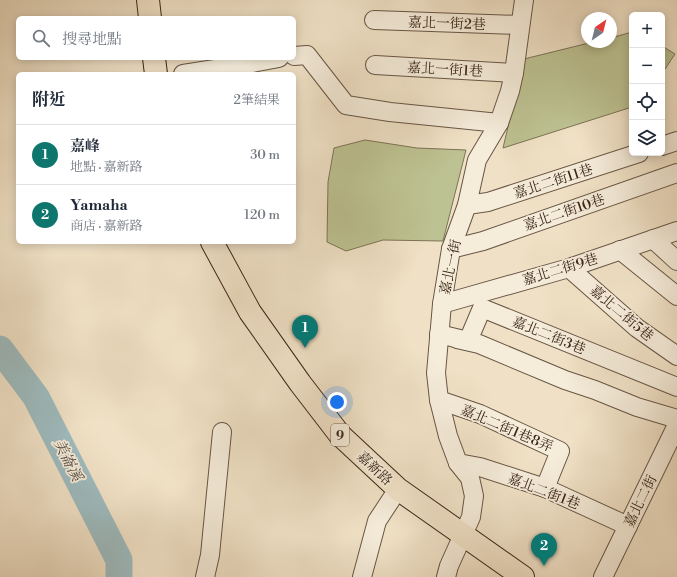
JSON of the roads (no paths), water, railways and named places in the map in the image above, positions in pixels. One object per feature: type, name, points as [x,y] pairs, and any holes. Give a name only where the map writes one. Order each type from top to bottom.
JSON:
[{"type":"main road","points":[[148,0],[150,16]]},
{"type":"main road","points":[[154,60],[156,72]]},
{"type":"main road","name":"嘉新路","points":[[213,244],[250,312],[300,383],[340,435],[398,489],[523,577]]},
{"type":"street","name":"嘉北一街","points":[[446,577],[449,566],[471,517],[474,496],[470,478],[458,463],[448,436],[439,400],[436,373],[438,334],[442,304],[451,249],[467,205],[477,160],[499,123],[510,91],[514,73],[524,0]]},
{"type":"street","name":"嘉北一街2巷","points":[[374,20],[520,25]]},
{"type":"street","points":[[301,55],[346,105],[390,112],[499,123]]},
{"type":"street","points":[[196,72],[268,60]]},
{"type":"street","name":"嘉北一街1巷","points":[[375,65],[514,73]]},
{"type":"street","points":[[665,145],[677,141]]},
{"type":"street","name":"嘉北二街11巷","points":[[467,205],[488,202],[630,156]]},
{"type":"street","name":"嘉北二街10巷","points":[[451,249],[483,241],[677,173]]},
{"type":"street","name":"嘉北二街9巷","points":[[442,304],[569,268],[677,231]]},
{"type":"street","points":[[653,239],[677,261]]},
{"type":"street","points":[[620,250],[677,296]]},
{"type":"street","name":"嘉北二街5巷","points":[[569,268],[637,328],[677,356]]},
{"type":"street","name":"嘉北二街3巷","points":[[438,334],[468,341],[482,308],[677,387]]},
{"type":"street","points":[[438,334],[479,344],[565,380],[637,407],[677,419]]},
{"type":"street","name":"嘉北二街1巷8弄","points":[[439,400],[480,414],[560,451],[545,488]]},
{"type":"street","name":"嘉北二街","points":[[603,577],[677,425]]},
{"type":"street","points":[[205,577],[210,555],[222,432]]},
{"type":"street","name":"嘉北二街1巷","points":[[458,463],[480,467],[545,488],[628,526]]},
{"type":"street","points":[[362,577],[377,521],[398,489]]},
{"type":"waterway","name":"美崙溪","points":[[0,349],[36,397],[119,560],[119,577]]},
{"type":"place","name":"嘉峰","points":[[305,348]]},
{"type":"place","name":"Yamaha","points":[[544,566]]}]
